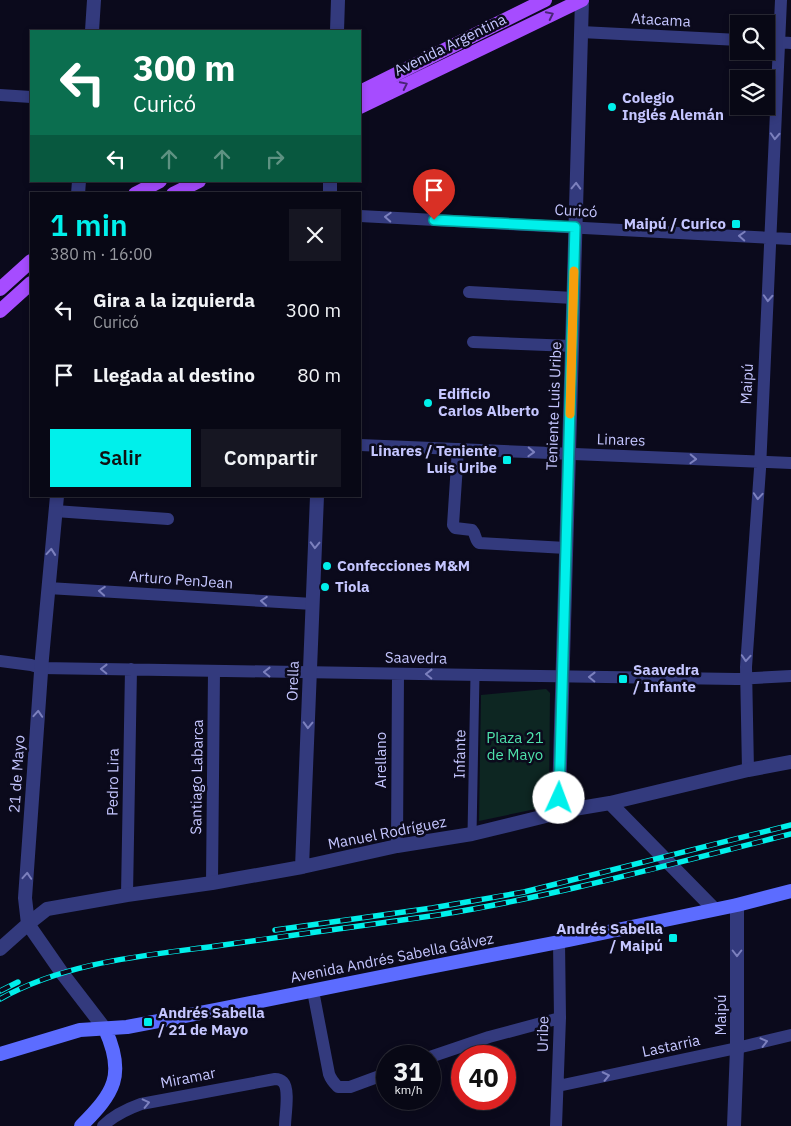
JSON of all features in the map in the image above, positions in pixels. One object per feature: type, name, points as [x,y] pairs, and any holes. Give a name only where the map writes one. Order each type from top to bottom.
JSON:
[{"type":"main road","name":"Avenida Argentina","points":[[361,92],[546,0]]},
{"type":"main road","name":"Avenida Argentina","points":[[361,106],[582,0]]},
{"type":"main road","points":[[138,192],[158,182]]},
{"type":"main road","points":[[177,192],[197,182]]},
{"type":"main road","points":[[0,288],[30,262]]},
{"type":"main road","points":[[0,311],[30,284]]},
{"type":"main road","name":"Avenida Andrés Sabella Gálvez","points":[[0,1054],[80,1030],[127,1027],[313,991],[420,968],[644,925],[791,891]]},
{"type":"main road","points":[[81,1126],[104,1102],[113,1084],[115,1057],[105,1029]]},
{"type":"street","points":[[92,30],[94,0]]},
{"type":"street","points":[[337,30],[338,0]]},
{"type":"street","name":"Teniente Luis Uribe","points":[[561,812],[559,798],[562,676],[582,0]]},
{"type":"street","name":"Maipú","points":[[748,770],[745,679],[760,462],[770,238],[785,42],[781,0]]},
{"type":"street","name":"Atacama","points":[[581,32],[730,40]]},
{"type":"street","points":[[0,95],[30,97]]},
{"type":"street","name":"Curicó","points":[[361,216],[791,239]]},
{"type":"street","points":[[469,292],[573,298]]},
{"type":"street","points":[[473,342],[572,346]]},
{"type":"street","name":"Linares","points":[[361,445],[791,463]]},
{"type":"street","points":[[458,449],[453,525],[455,528],[472,530],[476,541],[479,543],[566,548]]},
{"type":"street","name":"21 de Mayo","points":[[56,497],[41,668],[25,898],[28,924],[62,973],[105,1029]]},
{"type":"street","name":"Orella","points":[[302,867],[317,497]]},
{"type":"street","points":[[56,511],[168,519]]},
{"type":"street","name":"Arturo PenJean","points":[[48,588],[312,604]]},
{"type":"street","name":"Saavedra","points":[[0,661],[41,668],[745,679],[791,676]]},
{"type":"street","name":"Pedro Lira","points":[[127,895],[131,669]]},
{"type":"street","name":"Santiago Labarca","points":[[212,883],[214,671]]},
{"type":"street","name":"Arellano","points":[[397,846],[398,674]]},
{"type":"street","name":"Infante","points":[[472,834],[475,675]]},
{"type":"street","name":"Manuel Rodríguez","points":[[0,949],[47,909],[212,883],[302,867],[397,846],[472,834],[587,806],[610,803],[748,770],[791,762]]},
{"type":"street","points":[[610,803],[714,909]]},
{"type":"street","name":"Maipú","points":[[734,1126],[737,1048],[737,904]]},
{"type":"street","name":"Uribe","points":[[556,1126],[560,1018],[558,942]]},
{"type":"street","points":[[313,991],[331,1080],[338,1087],[350,1087],[376,1077]]},
{"type":"street","points":[[441,1054],[489,1037],[560,1018]]},
{"type":"street","name":"Lastarria","points":[[558,1086],[791,1035]]},
{"type":"street","name":"Miramar","points":[[103,1126],[122,1112],[141,1104],[275,1079],[281,1080],[284,1083],[286,1098],[285,1126]]},
{"type":"green space","name":"Plaza 21 de Mayo","points":[[546,689],[550,693],[549,799],[545,807],[479,821],[481,695]]},
{"type":"railway","points":[[275,930],[432,908],[524,892],[791,825]]},
{"type":"railway","points":[[0,999],[51,977],[105,962],[483,907],[615,878],[791,834]]},
{"type":"railway","points":[[0,991],[18,982]]},
{"type":"slow traffic","points":[[570,414],[574,271]]},
{"type":"place","name":"Colegio Inglés Alemán","points":[[612,107]]},
{"type":"place","name":"Maipú / Curico","points":[[736,224]]},
{"type":"place","name":"Edificio Carlos Alberto","points":[[428,403]]},
{"type":"place","name":"Linares / Teniente Luis Uribe","points":[[507,460]]},
{"type":"place","name":"Confecciones M&M","points":[[327,566]]},
{"type":"place","name":"Tiola","points":[[325,587]]},
{"type":"place","name":"Saavedra / Infante","points":[[623,679]]},
{"type":"place","name":"Andrés Sabella / Maipú","points":[[673,938]]},
{"type":"place","name":"Andrés Sabella / 21 de Mayo","points":[[148,1022]]},
{"type":"route","points":[[434,220],[575,227],[559,798]]}]
